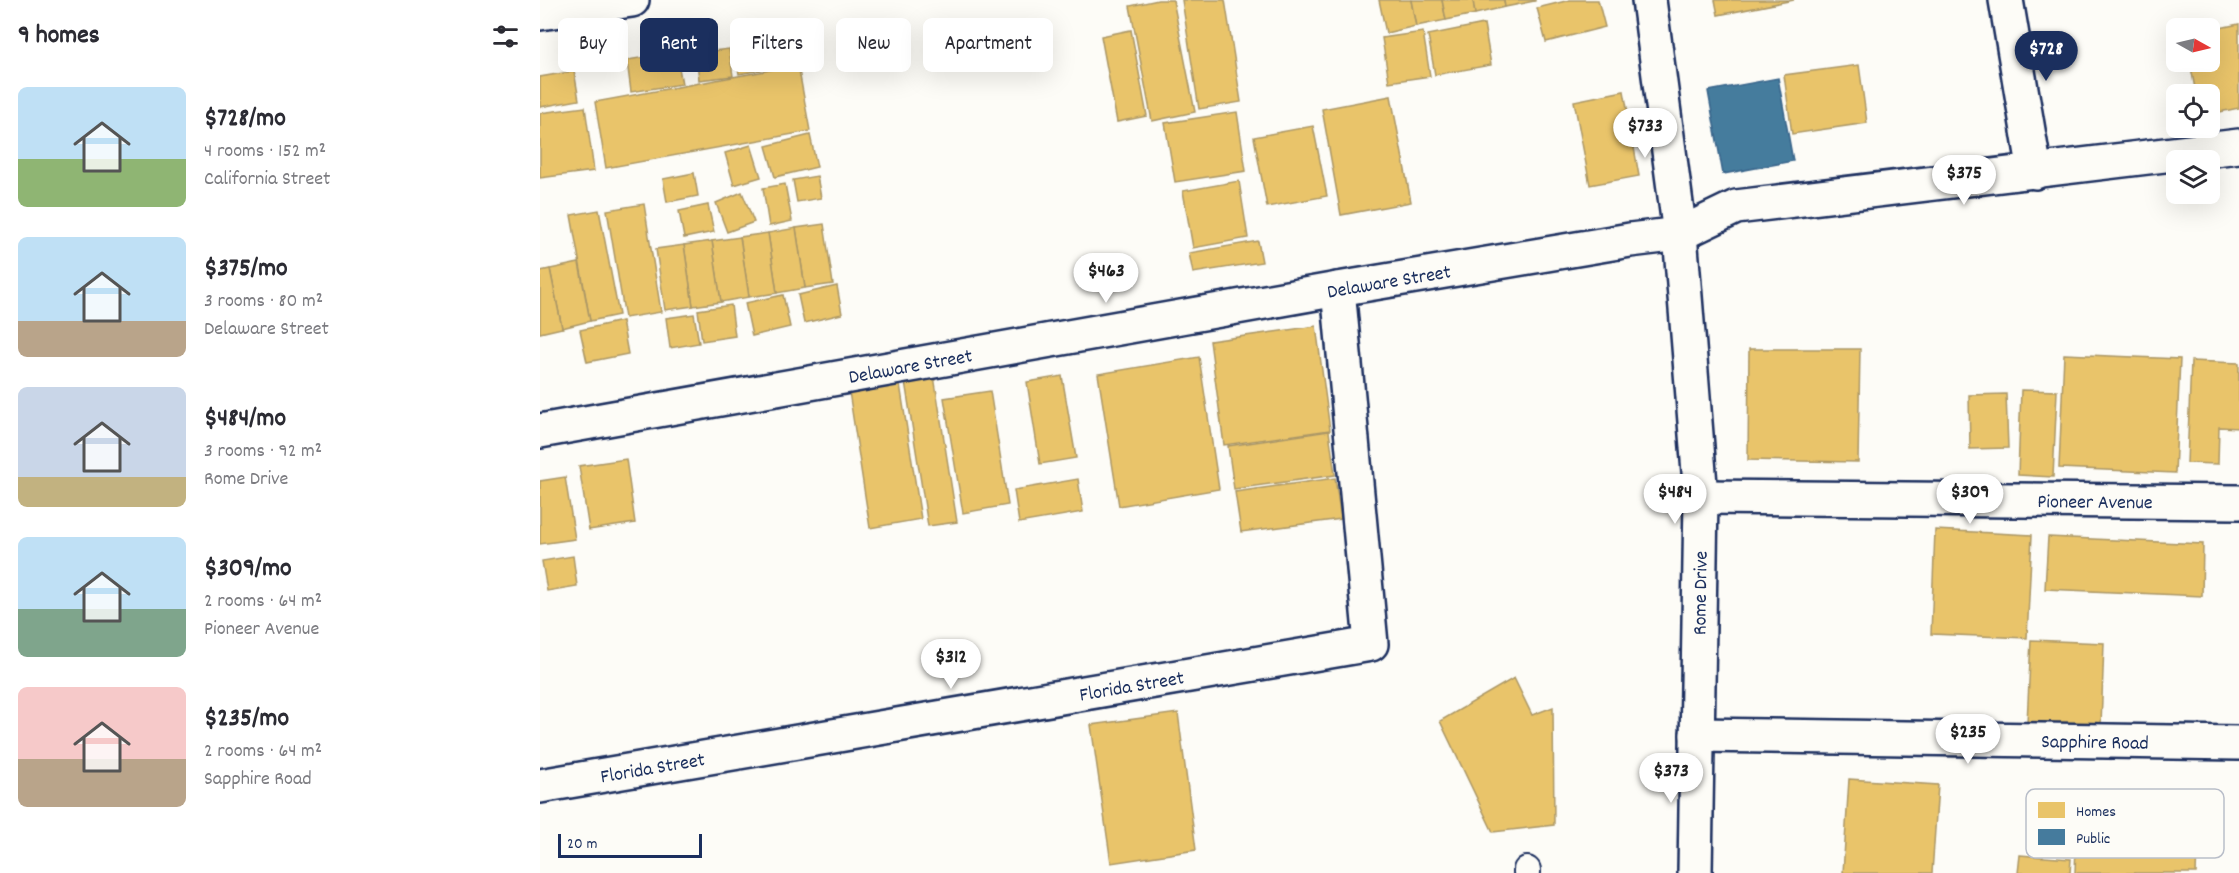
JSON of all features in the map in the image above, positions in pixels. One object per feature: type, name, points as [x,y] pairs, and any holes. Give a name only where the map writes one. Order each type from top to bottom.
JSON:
[{"type":"street","points":[[540,13],[632,0]]},
{"type":"street","name":"Rome Drive","points":[[1649,0],[1680,234],[1701,497],[1695,873]]},
{"type":"street","points":[[2006,0],[2035,172]]},
{"type":"street","name":"Delaware Street","points":[[540,431],[1338,289],[1630,240],[1680,234],[1736,207],[2239,146]]},
{"type":"street","name":"Florida Street","points":[[540,786],[1371,644],[1338,289]]},
{"type":"street","name":"Pioneer Avenue","points":[[1701,497],[2239,502]]},
{"type":"street","name":"Sapphire Road","points":[[1697,735],[2239,743]]},
{"type":"building: Homes","points":[[1158,0],[1173,0],[1195,112],[1152,121],[1130,6]]},
{"type":"building: Homes","points":[[1182,0],[1225,0],[1241,102],[1199,109]]},
{"type":"building: Homes","points":[[1379,0],[1411,0],[1416,26],[1386,33]]},
{"type":"building: Homes","points":[[1411,0],[1442,0],[1446,20],[1416,26]]},
{"type":"building: Homes","points":[[1442,0],[1473,0],[1475,14],[1446,20]]},
{"type":"building: Homes","points":[[1473,0],[1504,0],[1505,7],[1475,14]]},
{"type":"building: Homes","points":[[1504,0],[1535,0],[1535,1],[1505,7]]},
{"type":"building: Homes","points":[[1570,0],[1598,0],[1605,27],[1546,42],[1537,8]]},
{"type":"building: Homes","points":[[1715,0],[1794,0],[1718,15]]},
{"type":"building: Homes","points":[[1484,24],[1491,65],[1435,75],[1428,35]]},
{"type":"building: Homes","points":[[2239,24],[2239,108],[2220,112],[2220,84],[2194,84],[2192,72],[2220,72],[2220,28]]},
{"type":"building: Homes","points":[[1131,30],[1147,116],[1117,122],[1101,36]]},
{"type":"building: Homes","points":[[1423,32],[1430,76],[1389,82],[1382,38]]},
{"type":"building: Homes","points":[[729,49],[730,72],[732,72],[733,76],[699,80],[698,72],[718,72],[718,50]]},
{"type":"building: Homes","points":[[640,58],[640,72],[680,72],[682,84],[631,92],[628,60]]},
{"type":"building: Homes","points":[[1859,65],[1867,123],[1792,134],[1784,75]]},
{"type":"building: Homes","points":[[574,72],[579,100],[540,107],[540,77]]},
{"type":"building: Homes","points":[[760,72],[799,72],[810,131],[606,168],[595,102]]},
{"type":"building: Homes","points":[[1624,91],[1639,176],[1590,185],[1574,101]]},
{"type":"building: Homes","points":[[1391,96],[1411,202],[1341,215],[1322,109]]},
{"type":"building: Homes","points":[[585,107],[594,171],[540,178],[540,113]]},
{"type":"building: Homes","points":[[1237,112],[1246,171],[1175,182],[1165,123]]},
{"type":"building: Homes","points":[[1313,126],[1327,196],[1267,207],[1254,137]]},
{"type":"building: Homes","points":[[810,135],[817,167],[775,177],[766,146]]},
{"type":"building: Homes","points":[[751,145],[761,177],[734,185],[725,153]]},
{"type":"building: Homes","points":[[694,173],[698,196],[667,202],[663,179]]},
{"type":"building: Homes","points":[[817,176],[821,198],[797,202],[793,180]]},
{"type":"building: Homes","points":[[1239,181],[1248,238],[1193,248],[1183,191]]},
{"type":"building: Homes","points":[[785,184],[792,221],[769,226],[763,188]]},
{"type":"building: Homes","points":[[742,192],[754,222],[727,232],[716,203]]},
{"type":"building: Homes","points":[[644,204],[661,312],[625,318],[607,210]]},
{"type":"building: Homes","points":[[708,205],[714,232],[684,238],[679,211]]},
{"type":"building: Homes","points":[[599,210],[619,315],[590,321],[571,215]]},
{"type":"building: Homes","points":[[824,224],[833,284],[805,288],[796,228]]},
{"type":"building: Homes","points":[[796,228],[805,288],[777,293],[768,233]]},
{"type":"building: Homes","points":[[768,233],[777,293],[749,297],[740,237]]},
{"type":"building: Homes","points":[[740,237],[749,297],[721,302],[712,241]]},
{"type":"building: Homes","points":[[712,241],[721,302],[693,306],[684,245]]},
{"type":"building: Homes","points":[[1258,241],[1262,262],[1193,273],[1189,253]]},
{"type":"building: Homes","points":[[684,245],[693,306],[665,310],[656,249]]},
{"type":"building: Homes","points":[[579,263],[590,321],[562,328],[550,269]]},
{"type":"building: Homes","points":[[550,269],[562,328],[540,333],[540,271]]},
{"type":"building: Homes","points":[[837,286],[842,314],[804,323],[798,295]]},
{"type":"building: Homes","points":[[783,295],[790,327],[752,336],[745,303]]},
{"type":"building: Homes","points":[[731,305],[735,336],[702,341],[698,310]]},
{"type":"building: Homes","points":[[694,314],[699,343],[670,348],[666,318]]},
{"type":"building: Homes","points":[[622,321],[628,354],[587,362],[580,330]]},
{"type":"building: Homes","points":[[1316,326],[1330,430],[1224,445],[1210,341]]},
{"type":"building: Homes","points":[[1749,349],[1860,349],[1858,462],[1748,460]]},
{"type":"building: Homes","points":[[2064,354],[2180,359],[2175,473],[2059,468]]},
{"type":"building: Homes","points":[[1199,357],[1219,489],[1119,506],[1098,374]]},
{"type":"building: Homes","points":[[2191,361],[2239,363],[2239,428],[2219,427],[2218,464],[2187,463]]},
{"type":"building: Homes","points":[[934,376],[957,522],[928,526],[905,381]]},
{"type":"building: Homes","points":[[1062,376],[1076,458],[1040,464],[1027,382]]},
{"type":"building: Homes","points":[[899,378],[921,519],[870,528],[848,385]]},
{"type":"building: Homes","points":[[2021,390],[2057,391],[2053,477],[2018,475]]},
{"type":"building: Homes","points":[[990,391],[1008,505],[963,513],[944,398]]},
{"type":"building: Homes","points":[[2006,394],[2008,448],[1970,449],[1969,395]]},
{"type":"building: Homes","points":[[1329,431],[1335,475],[1234,489],[1228,446]]},
{"type":"building: Homes","points":[[626,459],[635,523],[589,530],[579,466]]},
{"type":"building: Homes","points":[[565,477],[575,539],[540,544],[540,481]]},
{"type":"building: Homes","points":[[1335,478],[1341,519],[1241,532],[1235,492]]},
{"type":"building: Homes","points":[[1078,479],[1083,512],[1019,523],[1014,490]]},
{"type":"building: Homes","points":[[1935,530],[2032,535],[2027,638],[1931,634]]},
{"type":"building: Homes","points":[[2048,537],[2203,544],[2202,596],[2045,589]]},
{"type":"building: Homes","points":[[573,556],[577,586],[547,591],[542,561]]},
{"type":"building: Homes","points":[[2031,640],[2104,643],[2101,726],[2027,723]]},
{"type":"building: Homes","points":[[1514,678],[1532,715],[1553,707],[1554,825],[1493,832],[1440,721]]},
{"type":"building: Homes","points":[[1178,713],[1196,850],[1111,863],[1091,725]]},
{"type":"building: Homes","points":[[1849,779],[1938,785],[1932,873],[1843,873]]},
{"type":"building: Homes","points":[[2020,855],[2026,855],[2026,858],[2071,859],[2070,873],[2018,873]]},
{"type":"building: Homes","points":[[2076,858],[2197,858],[2196,873],[2075,873]]},
{"type":"building: Public","points":[[1778,78],[1793,161],[1723,174],[1708,91]]}]
